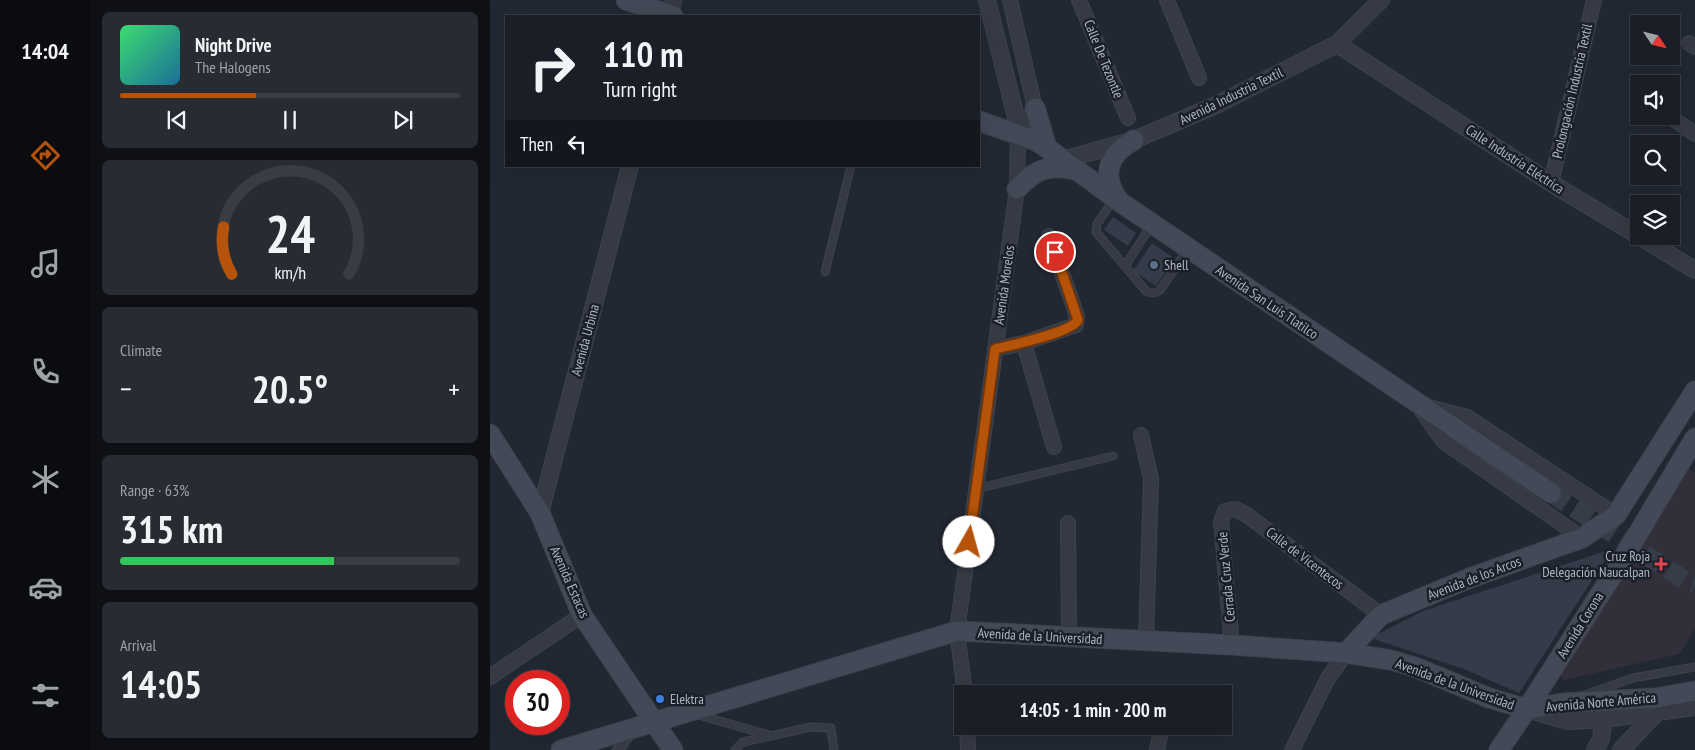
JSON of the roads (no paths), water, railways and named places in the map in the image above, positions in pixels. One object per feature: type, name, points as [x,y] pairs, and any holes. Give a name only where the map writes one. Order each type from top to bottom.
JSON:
[{"type":"main road","points":[[626,0],[671,12]]},
{"type":"main road","points":[[1035,108],[1047,148]]},
{"type":"main road","name":"Avenida San Luis Tlatilco","points":[[980,121],[1047,148],[1152,224],[1416,404],[1551,493]]},
{"type":"main road","points":[[1117,200],[1111,189],[1108,174],[1116,153],[1121,147],[1134,140]]},
{"type":"main road","points":[[1017,189],[1028,176],[1044,169],[1070,165]]},
{"type":"main road","name":"Avenida de los Arcos","points":[[1346,653],[1381,615],[1470,578],[1582,538],[1616,515],[1695,391]]},
{"type":"main road","name":"Avenida Estacas","points":[[490,434],[540,513],[582,615],[673,750]]},
{"type":"main road","name":"Avenida Corona","points":[[1499,750],[1583,627],[1676,478],[1695,438]]},
{"type":"main road","name":"Avenida de la Universidad","points":[[561,750],[690,713],[957,631],[1232,645],[1346,653],[1391,660],[1415,667],[1503,703],[1527,709]]},
{"type":"main road","name":"Avenida Norte América","points":[[1527,709],[1564,703],[1656,698],[1695,691]]},
{"type":"street","name":"Avenida Morelos","points":[[964,685],[957,631],[1017,189],[1018,135],[1016,117],[987,0]]},
{"type":"street","points":[[1010,0],[1035,108],[1018,135]]},
{"type":"street","name":"Calle De Tezontle","points":[[1079,0],[1128,118]]},
{"type":"street","points":[[1167,0],[1199,78]]},
{"type":"street","name":"Avenida Industria Textil","points":[[1070,165],[1214,106],[1336,44],[1381,0]]},
{"type":"street","name":"Prolongación Industria Textil","points":[[1551,183],[1594,0]]},
{"type":"street","name":"Calle Industria Eléctrica","points":[[1336,44],[1551,183],[1695,270]]},
{"type":"street","points":[[1680,124],[1695,134]]},
{"type":"street","name":"Avenida Urbina","points":[[540,513],[630,167]]},
{"type":"street","points":[[995,349],[1024,343],[1072,327],[1078,320],[1049,236]]},
{"type":"street","points":[[1024,343],[1054,447]]},
{"type":"street","points":[[1416,404],[1466,417],[1616,515]]},
{"type":"street","points":[[1416,404],[1443,441],[1582,538]]},
{"type":"street","points":[[1141,435],[1151,480],[1146,641]]},
{"type":"street","name":"Calle de Vicentecos","points":[[1225,511],[1235,509],[1247,515],[1381,615]]},
{"type":"street","name":"Cerrada Cruz Verde","points":[[1225,511],[1221,522],[1232,645]]},
{"type":"street","points":[[1068,524],[1069,638]]},
{"type":"street","points":[[490,677],[582,615]]},
{"type":"street","points":[[1292,750],[1328,678],[1346,653]]},
{"type":"street","name":"Avenida Norte América","points":[[1527,709],[1568,721],[1604,719],[1695,707]]},
{"type":"street","points":[[1622,750],[1657,712]]},
{"type":"street","points":[[1595,750],[1601,739],[1604,719]]},
{"type":"street","points":[[618,750],[633,729]]},
{"type":"street","points":[[967,735],[968,750]]},
{"type":"street","points":[[1157,750],[1160,735]]},
{"type":"lane","points":[[825,272],[851,167]]},
{"type":"lane","points":[[1117,200],[1097,224],[1096,232],[1146,291],[1157,293],[1188,248]]},
{"type":"lane","points":[[1125,266],[1152,224]]},
{"type":"lane","points":[[976,489],[1113,456]]},
{"type":"lane","points":[[1564,703],[1633,678],[1695,667]]},
{"type":"lane","points":[[690,713],[771,736]]},
{"type":"lane","points":[[735,750],[743,742],[810,727],[831,728],[834,750]]},
{"type":"tunnel","points":[[1551,493],[1686,581],[1695,584]]},
{"type":"place","name":"Shell","points":[[1154,265]]},
{"type":"place","name":"Cruz Roja Delegación Naucalpan","points":[[1661,564]]},
{"type":"place","name":"Elektra","points":[[660,699]]}]
